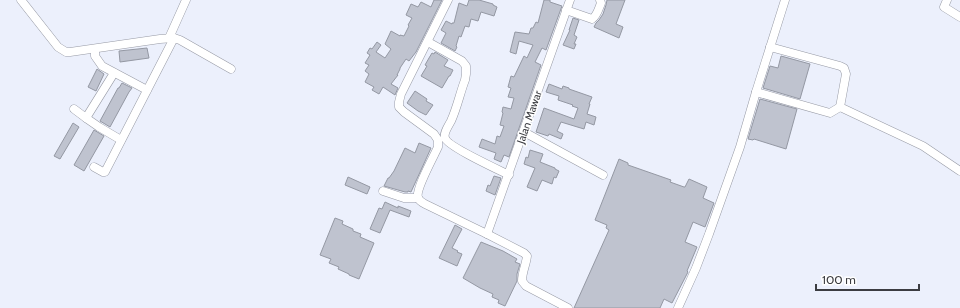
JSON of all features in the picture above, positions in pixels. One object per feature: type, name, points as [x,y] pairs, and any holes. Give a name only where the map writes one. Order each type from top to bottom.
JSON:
[{"type":"street","points":[[21,0],[62,50],[70,52],[172,38],[180,40],[231,69]]},
{"type":"street","points":[[94,167],[105,172],[172,38],[186,0]]},
{"type":"street","points":[[418,198],[419,186],[438,147],[438,140],[434,134],[404,112],[399,107],[399,102],[401,94],[447,3],[437,0]]},
{"type":"street","name":"Jalan Mawar","points":[[488,234],[570,0]]},
{"type":"street","points":[[566,10],[592,19],[598,11],[601,3],[600,0]]},
{"type":"street","points":[[678,308],[696,268],[740,147],[785,0]]},
{"type":"street","points":[[946,0],[944,7],[960,17]]},
{"type":"street","points":[[428,42],[462,61],[466,66],[465,80],[445,134],[446,140],[480,161],[509,175]]},
{"type":"street","points":[[770,47],[844,68],[846,74],[840,108]]},
{"type":"street","points":[[95,49],[95,56],[102,66],[147,90]]},
{"type":"street","points":[[86,118],[114,72]]},
{"type":"street","points":[[756,92],[830,112],[840,108],[923,146],[960,171]]},
{"type":"street","points":[[74,109],[99,127],[122,140]]},
{"type":"street","points":[[524,132],[603,175]]},
{"type":"street","points":[[383,191],[404,198],[418,198],[425,204],[524,253],[526,260],[522,281],[526,286],[568,308]]},
{"type":"building","points":[[434,0],[442,0],[416,52],[409,61],[406,59],[400,68],[398,75],[391,84],[398,88],[395,95],[383,87],[379,94],[372,90],[374,87],[365,82],[369,74],[365,71],[369,65],[365,63],[370,55],[367,53],[370,48],[372,49],[377,42],[381,45],[376,52],[385,58],[391,49],[385,44],[391,31],[400,36],[404,36],[409,26],[408,25],[412,18],[406,15],[411,4],[418,7],[421,2],[431,7]]},
{"type":"building","points":[[469,0],[479,0],[493,4],[497,7],[494,16],[481,12],[478,21],[471,19],[469,27],[465,26],[461,37],[459,36],[455,51],[441,43],[446,33],[441,30],[446,21],[452,24],[454,23],[459,3],[467,6]]},
{"type":"building","points":[[544,0],[550,0],[550,2],[562,6],[546,50],[542,48],[535,62],[541,65],[509,157],[504,155],[501,162],[494,159],[496,153],[479,147],[482,139],[495,144],[497,136],[500,137],[504,126],[500,125],[503,107],[511,109],[514,98],[508,97],[511,88],[508,87],[511,76],[514,77],[524,56],[527,58],[533,45],[519,41],[516,54],[510,52],[515,32],[529,34],[531,28],[533,28],[536,22],[538,23]]},
{"type":"building","points":[[607,0],[625,0],[616,24],[623,27],[619,38],[594,27],[603,14]]},
{"type":"building","points":[[573,18],[579,20],[574,35],[577,37],[574,44],[576,44],[574,49],[563,45],[570,30]]},
{"type":"building","points":[[147,48],[149,58],[120,62],[119,51]]},
{"type":"building","points":[[435,52],[448,60],[444,66],[453,70],[442,88],[421,76],[427,66],[425,65],[429,58],[432,53],[434,54]]},
{"type":"building","points":[[781,56],[810,64],[800,99],[763,88],[770,66],[778,68]]},
{"type":"building","points":[[97,69],[104,74],[96,91],[88,87]]},
{"type":"building","points":[[122,83],[132,88],[110,127],[100,121]]},
{"type":"building","points":[[549,84],[562,89],[563,86],[592,97],[587,114],[596,117],[594,125],[586,122],[584,129],[561,122],[557,131],[563,134],[561,139],[549,134],[548,136],[536,132],[544,108],[574,119],[578,108],[558,100],[559,96],[546,92]]},
{"type":"building","points":[[415,91],[433,105],[426,115],[407,103]]},
{"type":"building","points":[[760,99],[797,109],[786,149],[754,139],[748,139]]},
{"type":"building","points":[[73,123],[79,127],[60,159],[54,156]]},
{"type":"building","points":[[94,130],[104,136],[84,171],[74,165]]},
{"type":"building","points":[[419,143],[431,148],[411,192],[405,192],[384,186],[394,171],[405,148],[415,153]]},
{"type":"building","points":[[530,150],[543,154],[540,162],[559,171],[556,178],[554,177],[552,184],[542,180],[537,191],[527,187],[535,168],[524,164],[526,157],[528,158]]},
{"type":"building","points":[[619,159],[628,163],[628,165],[671,180],[670,182],[684,187],[689,179],[707,187],[703,198],[714,203],[705,227],[693,222],[685,242],[697,247],[687,271],[688,272],[672,303],[664,299],[660,308],[574,308],[609,230],[606,228],[607,225],[595,220]]},
{"type":"building","points":[[494,176],[501,178],[495,195],[486,191]]},
{"type":"building","points":[[348,177],[370,187],[367,194],[345,185]]},
{"type":"building","points":[[385,202],[398,208],[398,206],[411,211],[409,217],[390,210],[380,233],[370,229],[379,208],[382,209]]},
{"type":"building","points":[[335,218],[343,221],[342,224],[353,229],[353,231],[361,234],[360,237],[374,243],[359,279],[338,269],[339,267],[329,263],[331,259],[320,255]]},
{"type":"building","points":[[455,225],[462,229],[452,248],[462,254],[457,266],[439,258]]},
{"type":"building","points":[[481,242],[503,251],[517,259],[515,262],[520,264],[517,274],[517,281],[505,306],[498,303],[499,300],[492,297],[493,294],[463,278]]}]
